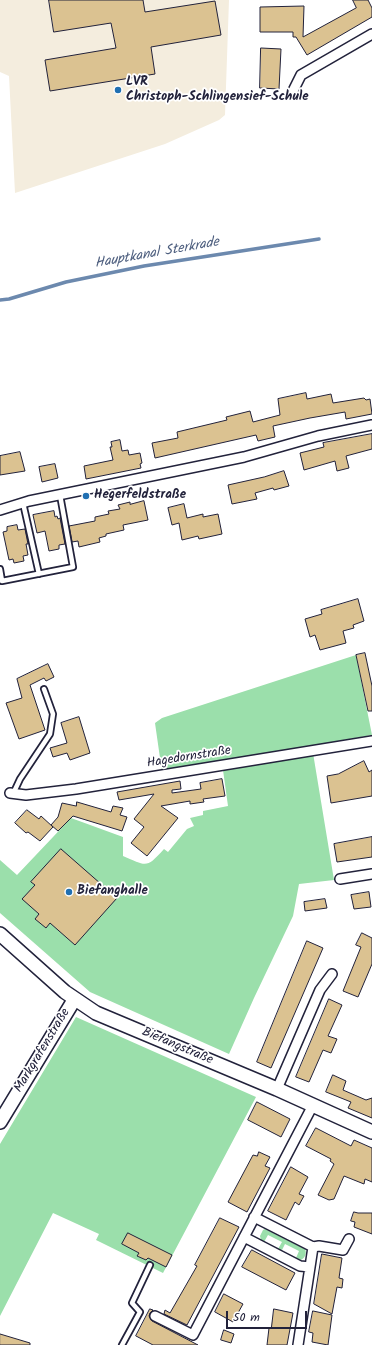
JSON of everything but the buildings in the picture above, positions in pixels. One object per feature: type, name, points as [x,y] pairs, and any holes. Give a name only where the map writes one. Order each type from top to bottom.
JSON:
[{"type":"main road","name":"Biefangstraße","points":[[0,934],[74,1000],[96,1013],[277,1089],[372,1132]]},
{"type":"main road","name":"Markgrafenstraße","points":[[0,1122],[74,1000]]},
{"type":"street","points":[[293,91],[301,75],[372,34]]},
{"type":"street","points":[[0,510],[23,503],[244,456],[318,436],[372,425]]},
{"type":"street","name":"Hagedornstraße","points":[[12,794],[26,795],[76,789],[372,741]]},
{"type":"street","points":[[340,879],[372,874]]},
{"type":"street","points":[[277,1089],[320,990],[332,974]]},
{"type":"street","points":[[155,1316],[192,1335],[313,1105]]},
{"type":"street","points":[[254,1217],[313,1247],[319,1246],[343,1250],[349,1239]]},
{"type":"street","points":[[244,1237],[300,1266],[310,1267]]},
{"type":"street","points":[[298,1345],[313,1247]]},
{"type":"lane","points":[[0,569],[2,581],[73,567],[60,495]]},
{"type":"lane","points":[[23,503],[38,574]]},
{"type":"lane","points":[[12,794],[20,779],[50,734],[53,714],[44,689]]},
{"type":"lane","points":[[122,1345],[140,1312],[132,1303],[150,1265]]},
{"type":"shaded area","name":"LVR Christoph-Schlingensief-Schule","points":[[0,0],[229,0],[225,115],[219,120],[165,144],[15,193],[9,76],[0,72]]},
{"type":"green space","points":[[356,655],[372,735],[162,772],[155,723],[162,718]]},
{"type":"green space","points":[[313,753],[334,880],[299,884],[293,916],[229,1054],[90,992],[0,913],[0,860],[17,875],[71,818],[123,837],[123,856],[146,864],[153,860],[164,849],[168,852],[187,829],[194,826],[190,818],[203,815],[203,811],[228,806],[223,770]]},
{"type":"green space","points":[[76,1017],[256,1097],[163,1273],[96,1240],[99,1234],[53,1213],[0,1316],[0,1144]]},
{"type":"green space","points":[[265,1229],[305,1249],[305,1257],[301,1260],[296,1258],[299,1251],[285,1244],[282,1250],[278,1249],[282,1242],[268,1235],[264,1242],[261,1240],[260,1236]]},
{"type":"waterway","name":"Hauptkanal Sterkrade","points":[[0,300],[9,299],[66,282],[144,266],[319,239]]},
{"type":"place","name":"LVR Christoph-Schlingensief-Schule","points":[[118,90]]},
{"type":"place","name":"Hegerfeldstraße","points":[[86,496]]},
{"type":"place","name":"Biefanghalle","points":[[69,892]]}]
